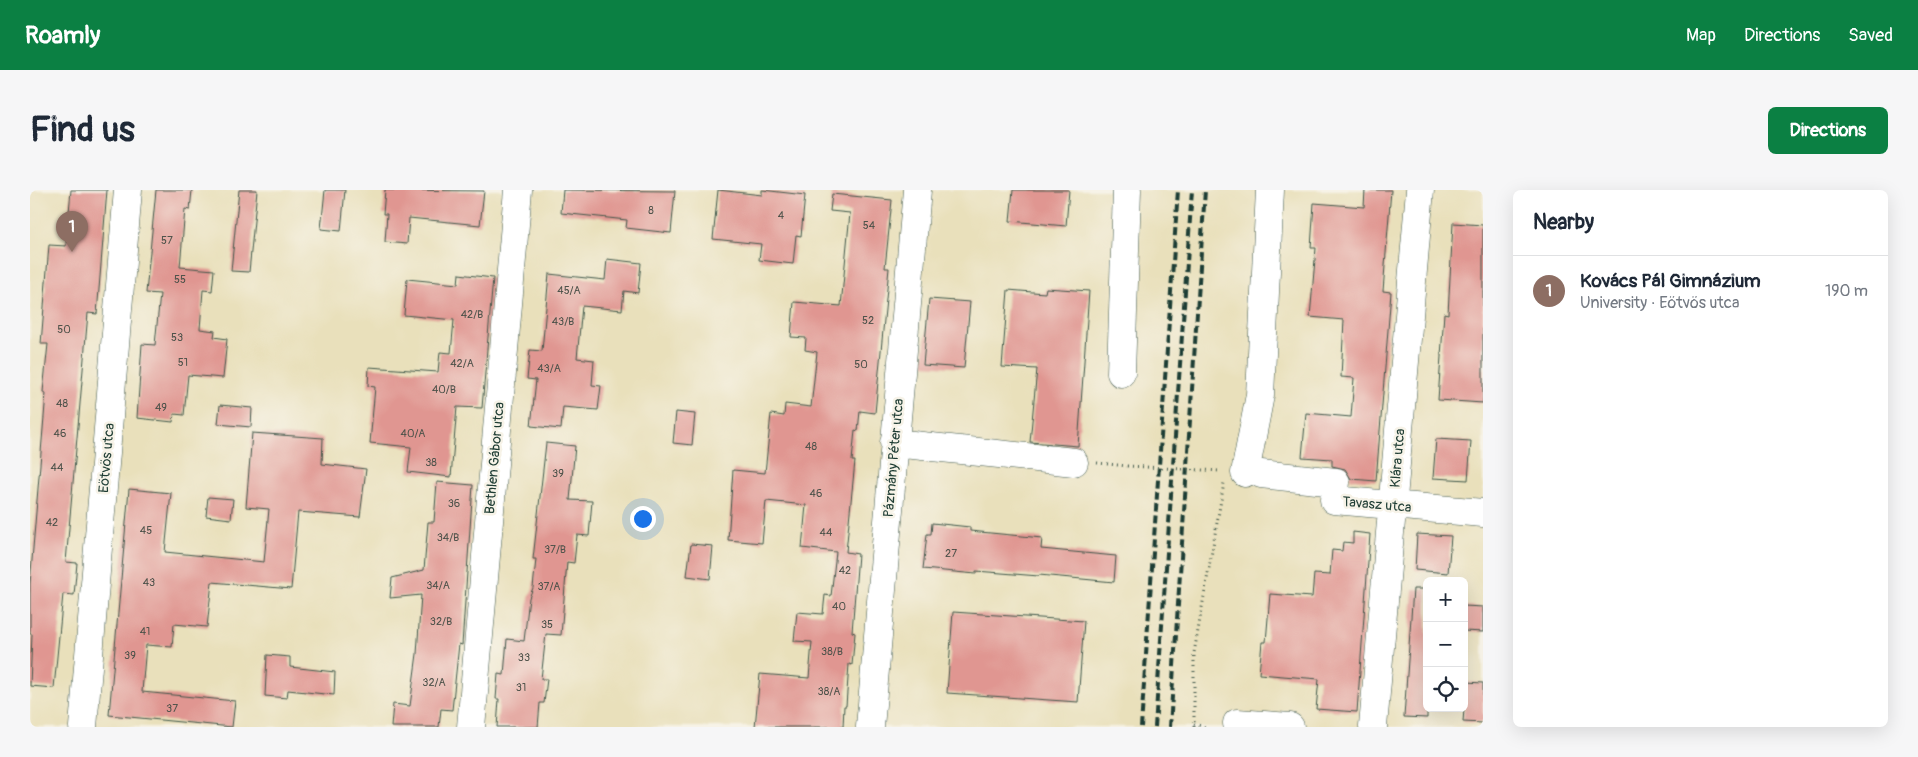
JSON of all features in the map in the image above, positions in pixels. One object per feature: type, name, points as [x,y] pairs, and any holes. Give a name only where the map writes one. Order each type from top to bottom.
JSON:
[{"type":"street","name":"Eötvös utca","points":[[83,727],[128,190]]},
{"type":"street","name":"Bethlen Gábor utca","points":[[471,727],[518,190]]},
{"type":"street","name":"Pázmány Péter utca","points":[[870,727],[917,190]]},
{"type":"street","points":[[1120,373],[1127,190]]},
{"type":"street","points":[[1237,474],[1260,395],[1270,190]]},
{"type":"street","name":"Klára utca","points":[[1373,727],[1420,190]]},
{"type":"street","points":[[894,443],[1074,462]]},
{"type":"street","name":"Tavasz utca","points":[[1237,474],[1336,482],[1334,500],[1483,513]]},
{"type":"street","points":[[1237,723],[1290,727]]},
{"type":"path","points":[[1074,462],[1237,474],[1194,653],[1194,726],[1205,727]]},
{"type":"building","points":[[71,190],[107,190],[97,314],[88,313],[66,562],[77,563],[74,595],[63,594],[54,688],[30,686],[32,634],[30,634],[30,584],[46,393],[43,392],[48,344],[41,344],[49,245],[66,246]]},
{"type":"building","points":[[156,190],[192,190],[190,210],[185,209],[180,267],[214,270],[212,291],[203,290],[200,329],[215,331],[214,337],[227,339],[223,378],[188,375],[184,415],[174,414],[173,422],[137,418],[142,344],[155,345],[160,294],[146,293]]},
{"type":"building","points":[[239,190],[257,190],[249,272],[231,271]]},
{"type":"building","points":[[325,190],[345,190],[341,231],[321,229]]},
{"type":"building","points":[[385,190],[484,191],[480,225],[409,218],[407,244],[385,242],[387,214],[383,214]]},
{"type":"building","points":[[563,190],[675,191],[671,233],[626,228],[627,220],[561,213]]},
{"type":"building","points":[[718,190],[762,195],[762,190],[805,195],[801,236],[796,235],[793,264],[759,260],[761,244],[713,239]]},
{"type":"building","points":[[1013,190],[1069,190],[1066,226],[1010,221]]},
{"type":"building","points":[[1365,190],[1391,190],[1383,291],[1391,292],[1376,481],[1351,479],[1345,469],[1332,466],[1332,459],[1302,457],[1306,413],[1351,417],[1354,378],[1341,377],[1344,320],[1310,317],[1316,248],[1311,248],[1314,203],[1364,207]]},
{"type":"building","points":[[832,194],[892,200],[885,268],[889,268],[875,413],[860,411],[858,431],[855,430],[852,461],[855,461],[846,552],[858,554],[852,632],[855,633],[852,665],[849,664],[843,727],[755,727],[760,674],[809,678],[812,642],[794,641],[797,612],[823,614],[825,595],[831,596],[836,552],[802,548],[806,505],[766,501],[762,543],[728,540],[733,470],[765,473],[771,414],[784,416],[785,404],[811,407],[817,352],[805,350],[806,338],[791,337],[794,302],[841,306],[850,213],[830,211]]},
{"type":"building","points":[[1453,223],[1483,225],[1483,403],[1438,400],[1444,313],[1448,314]]},
{"type":"building","points":[[607,259],[641,263],[638,293],[624,291],[622,310],[582,306],[577,358],[594,360],[592,385],[601,386],[598,410],[563,407],[561,429],[531,426],[536,380],[527,379],[530,350],[542,351],[549,274],[605,280]]},
{"type":"building","points":[[459,274],[493,278],[482,408],[457,407],[451,477],[408,472],[411,447],[370,443],[375,387],[368,386],[369,367],[438,372],[440,352],[451,353],[454,320],[404,315],[407,279],[458,284]]},
{"type":"building","points":[[1046,288],[1089,291],[1078,446],[1030,442],[1037,369],[1002,367],[1008,290],[1045,293]]},
{"type":"building","points":[[929,299],[970,302],[964,368],[923,365]]},
{"type":"building","points":[[220,405],[252,408],[251,427],[218,424]]},
{"type":"building","points":[[676,412],[695,414],[692,445],[673,443]]},
{"type":"building","points":[[252,433],[323,438],[322,464],[366,469],[360,517],[298,512],[291,589],[212,582],[207,627],[174,624],[172,647],[146,645],[142,692],[235,701],[232,727],[109,715],[129,489],[171,493],[165,552],[264,562],[269,509],[246,507]]},
{"type":"building","points":[[1436,439],[1471,441],[1468,480],[1433,478]]},
{"type":"building","points":[[546,443],[575,446],[570,500],[592,501],[589,536],[577,535],[574,563],[567,562],[561,635],[546,634],[541,679],[547,679],[544,703],[540,703],[538,727],[497,727],[499,699],[496,699],[498,674],[504,675],[507,639],[524,641],[529,598],[533,588],[536,559],[533,559]]},
{"type":"building","points":[[437,482],[473,485],[462,645],[459,644],[452,710],[441,709],[439,727],[391,727],[393,704],[410,706],[417,654],[421,595],[390,598],[392,578],[424,570],[428,522],[434,522]]},
{"type":"building","points":[[208,497],[233,499],[231,519],[206,516]]},
{"type":"building","points":[[932,523],[970,527],[970,531],[1042,538],[1041,549],[1116,556],[1114,582],[1039,575],[976,571],[976,574],[923,569],[927,534],[931,534]]},
{"type":"building","points":[[1353,532],[1370,534],[1357,712],[1316,709],[1319,679],[1259,674],[1262,642],[1266,642],[1270,594],[1312,597],[1314,574],[1330,575],[1332,550],[1342,551],[1343,542],[1353,543]]},
{"type":"building","points":[[1417,534],[1451,536],[1448,573],[1415,570]]},
{"type":"building","points":[[691,544],[713,546],[710,579],[687,576]]},
{"type":"building","points":[[1413,589],[1423,589],[1423,712],[1427,712],[1427,718],[1404,717]]},
{"type":"building","points":[[1468,606],[1483,607],[1483,632],[1468,631]]},
{"type":"building","points":[[953,612],[1084,621],[1078,702],[947,693]]},
{"type":"building","points":[[267,655],[290,657],[290,667],[335,672],[334,695],[288,690],[287,698],[265,696]]},
{"type":"building","points":[[1468,682],[1483,683],[1483,723],[1463,722],[1464,712],[1468,712]]},
{"type":"railway","points":[[1141,727],[1178,190]]},
{"type":"railway","points":[[1155,727],[1192,190]]},
{"type":"railway","points":[[1170,727],[1205,190]]},
{"type":"place","name":"Kovács Pál Gimnázium","points":[[72,252]]}]
